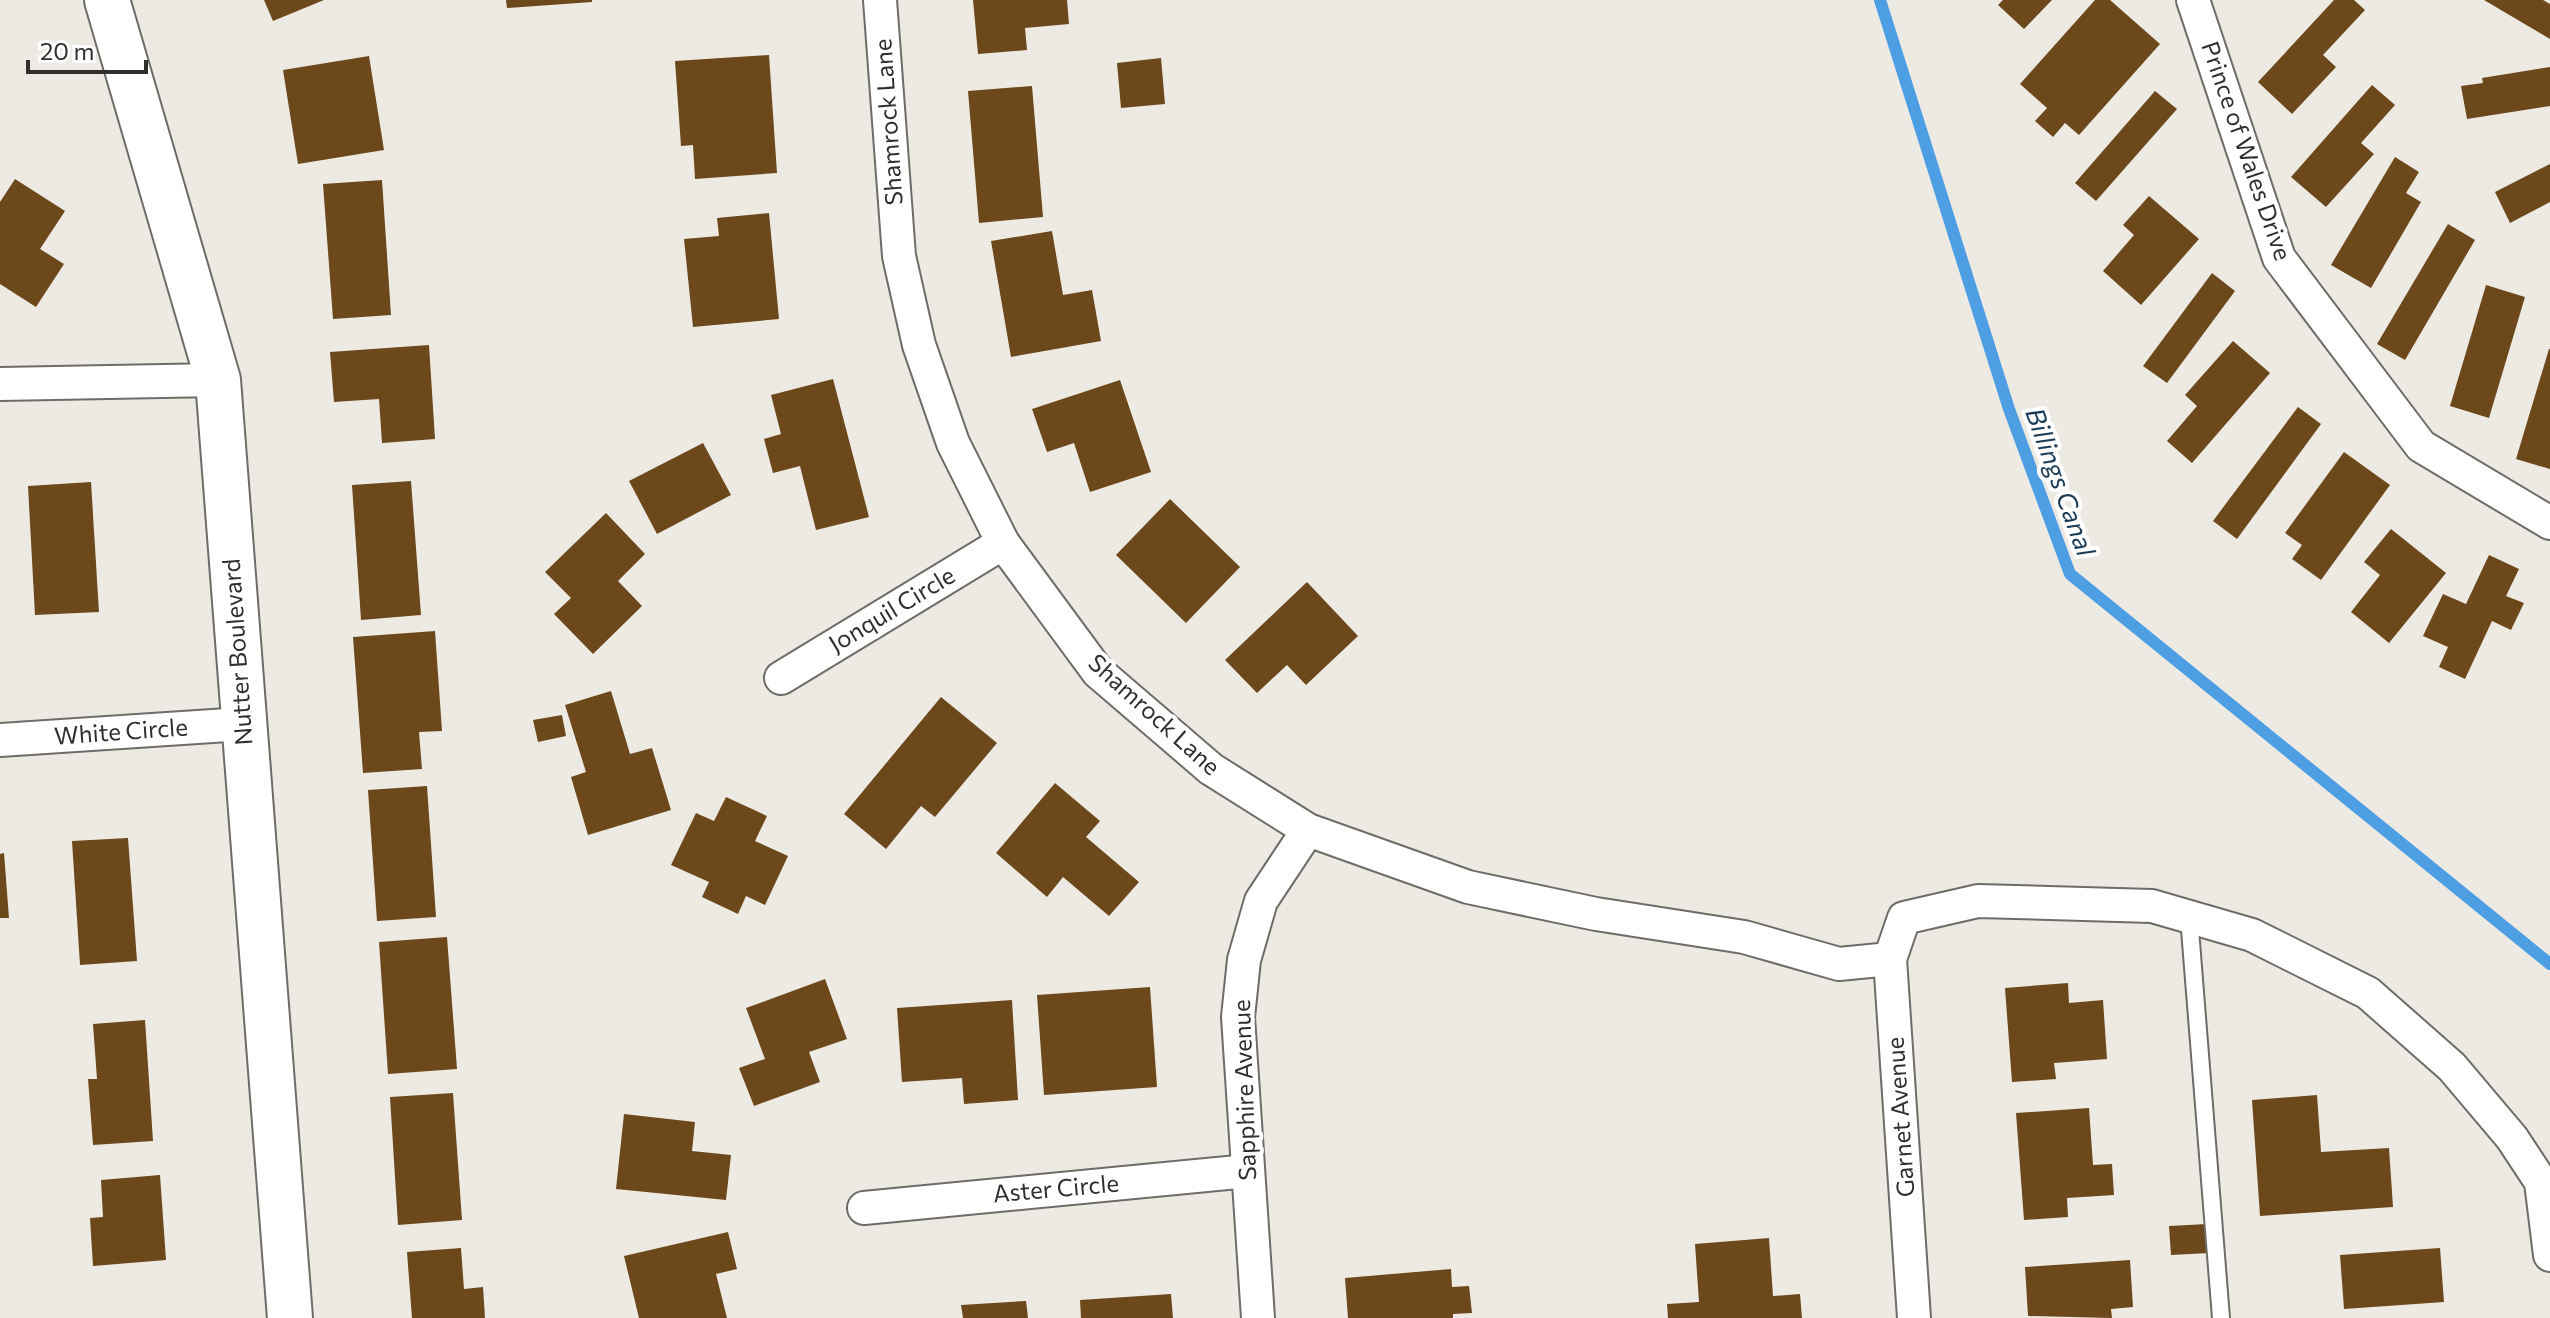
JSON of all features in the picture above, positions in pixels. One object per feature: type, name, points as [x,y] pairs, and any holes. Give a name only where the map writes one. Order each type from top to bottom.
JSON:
[{"type":"street","name":"Nutter Boulevard","points":[[107,0],[218,380],[290,1318]]},
{"type":"street","name":"Shamrock Lane","points":[[880,0],[899,256],[919,345],[953,443],[1003,543],[1098,672],[1211,769],[1308,830],[1468,887],[1596,914],[1744,937],[1839,964],[1890,959]]},
{"type":"street","name":"Prince of Wales Drive","points":[[2193,0],[2279,258],[2421,446],[2550,523]]},
{"type":"street","points":[[0,384],[218,380]]},
{"type":"street","name":"Jonquil Circle","points":[[781,678],[1003,543]]},
{"type":"street","name":"White Circle","points":[[0,740],[243,724]]},
{"type":"street","name":"Sapphire Avenue","points":[[1258,1318],[1238,1017],[1244,960],[1261,901],[1308,830]]},
{"type":"street","name":"Garnet Avenue","points":[[1914,1318],[1890,959],[1904,918],[1978,901],[2152,906],[2189,917]]},
{"type":"street","points":[[2189,917],[2252,935],[2368,993],[2452,1067],[2512,1138],[2541,1182],[2550,1255]]},
{"type":"street","name":"Aster Circle","points":[[864,1208],[1248,1171]]},
{"type":"lane","points":[[2189,917],[2221,1318]]},
{"type":"building","points":[[264,0],[324,0],[273,21]]},
{"type":"building","points":[[506,0],[592,0],[592,2],[507,8]]},
{"type":"building","points":[[973,0],[1067,0],[1069,24],[1025,28],[1027,50],[978,54]]},
{"type":"building","points":[[2003,0],[2052,0],[2024,29],[1998,5]]},
{"type":"building","points":[[2095,0],[2110,0],[2160,44],[2079,135],[2065,123],[2053,137],[2035,121],[2047,108],[2020,84]]},
{"type":"building","points":[[2334,0],[2354,0],[2365,10],[2323,55],[2336,67],[2292,114],[2258,82]]},
{"type":"building","points":[[2484,0],[2543,0],[2550,4],[2550,39]]},
{"type":"building","points":[[769,55],[777,173],[695,179],[693,145],[681,146],[675,61]]},
{"type":"building","points":[[369,56],[384,150],[298,164],[283,70]]},
{"type":"building","points":[[1161,58],[1165,104],[1121,108],[1117,63]]},
{"type":"building","points":[[2550,67],[2550,106],[2467,119],[2461,86],[2483,83],[2482,78]]},
{"type":"building","points":[[2372,85],[2395,105],[2361,143],[2374,154],[2326,207],[2291,177]]},
{"type":"building","points":[[1032,86],[1043,217],[979,223],[968,91]]},
{"type":"building","points":[[2155,91],[2177,109],[2096,201],[2075,183]]},
{"type":"building","points":[[2395,157],[2419,172],[2406,193],[2421,202],[2371,288],[2331,265]]},
{"type":"building","points":[[2550,164],[2550,202],[2510,223],[2495,192]]},
{"type":"building","points":[[15,179],[65,211],[40,249],[64,264],[36,307],[0,284],[0,202]]},
{"type":"building","points":[[382,180],[391,315],[333,319],[323,184]]},
{"type":"building","points":[[2149,196],[2199,239],[2141,305],[2103,271],[2134,235],[2123,225]]},
{"type":"building","points":[[769,213],[779,319],[693,327],[684,239],[719,236],[717,218]]},
{"type":"building","points":[[2448,224],[2475,240],[2405,360],[2377,344]]},
{"type":"building","points":[[1052,231],[1063,295],[1092,290],[1101,341],[1011,357],[991,241]]},
{"type":"building","points":[[2212,273],[2235,291],[2167,383],[2143,366]]},
{"type":"building","points":[[2486,285],[2525,297],[2489,418],[2450,406]]},
{"type":"building","points":[[2233,341],[2270,373],[2192,463],[2167,441],[2197,406],[2185,395]]},
{"type":"building","points":[[429,345],[435,439],[382,443],[379,399],[334,402],[330,352]]},
{"type":"building","points":[[2550,349],[2550,469],[2516,459]]},
{"type":"building","points":[[833,379],[869,517],[816,530],[800,466],[773,473],[764,439],[781,434],[771,395]]},
{"type":"building","points":[[1120,380],[1151,472],[1090,492],[1074,443],[1047,452],[1032,409]]},
{"type":"building","points":[[2298,407],[2321,424],[2237,539],[2213,521]]},
{"type":"building","points":[[703,443],[731,495],[657,534],[629,481]]},
{"type":"building","points":[[2344,452],[2390,485],[2321,580],[2292,559],[2302,545],[2285,533]]},
{"type":"building","points":[[411,481],[421,615],[361,620],[352,485]]},
{"type":"building","points":[[91,482],[99,612],[35,615],[28,486]]},
{"type":"building","points":[[1170,499],[1240,567],[1186,623],[1116,555]]},
{"type":"building","points":[[606,513],[645,554],[618,581],[642,606],[593,654],[554,614],[571,598],[545,572]]},
{"type":"building","points":[[2391,529],[2446,573],[2389,643],[2351,612],[2380,575],[2364,562]]},
{"type":"building","points":[[2489,555],[2519,569],[2506,596],[2524,603],[2511,630],[2492,621],[2465,679],[2439,667],[2448,647],[2423,636],[2443,594],[2466,604]]},
{"type":"building","points":[[1307,582],[1358,636],[1306,685],[1287,665],[1257,693],[1225,660]]},
{"type":"building","points":[[435,631],[442,731],[419,732],[422,769],[363,773],[353,637]]},
{"type":"building","points":[[611,691],[630,754],[652,748],[671,810],[588,835],[571,777],[586,772],[565,705]]},
{"type":"building","points":[[941,697],[997,743],[935,817],[921,806],[886,849],[844,814]]},
{"type":"building","points":[[562,715],[566,736],[538,742],[533,720]]},
{"type":"building","points":[[1055,783],[1100,821],[1086,837],[1139,882],[1109,916],[1063,877],[1047,897],[996,853]]},
{"type":"building","points":[[427,786],[436,917],[377,921],[368,790]]},
{"type":"building","points":[[726,797],[767,816],[755,841],[788,856],[765,905],[746,896],[738,914],[702,897],[709,882],[671,865],[696,813],[714,821]]},
{"type":"building","points":[[128,838],[137,961],[80,965],[72,841]]},
{"type":"building","points":[[4,853],[9,918],[0,918],[0,854]]},
{"type":"building","points":[[447,937],[457,1069],[388,1074],[379,942]]},
{"type":"building","points":[[825,979],[847,1039],[809,1052],[820,1082],[754,1106],[739,1068],[765,1059],[746,1008]]},
{"type":"building","points":[[2068,983],[2069,1003],[2103,1000],[2107,1059],[2054,1063],[2056,1079],[2012,1082],[2005,988]]},
{"type":"building","points":[[1150,987],[1157,1087],[1044,1095],[1037,995]]},
{"type":"building","points":[[1012,1000],[1018,1100],[964,1104],[962,1078],[902,1082],[897,1008]]},
{"type":"building","points":[[145,1020],[153,1141],[93,1145],[88,1079],[97,1079],[93,1024]]},
{"type":"building","points":[[453,1093],[462,1220],[398,1225],[390,1097]]},
{"type":"building","points":[[2317,1095],[2321,1152],[2389,1148],[2393,1207],[2260,1216],[2252,1100]]},
{"type":"building","points":[[2089,1108],[2093,1165],[2112,1164],[2114,1195],[2067,1198],[2068,1217],[2024,1220],[2016,1113]]},
{"type":"building","points":[[624,1114],[695,1122],[692,1151],[731,1155],[726,1200],[616,1189]]},
{"type":"building","points":[[160,1175],[166,1260],[93,1266],[90,1218],[103,1217],[101,1180]]},
{"type":"building","points":[[2207,1224],[2209,1253],[2171,1255],[2169,1226]]},
{"type":"building","points":[[728,1232],[737,1269],[716,1274],[727,1318],[639,1318],[624,1256]]},
{"type":"building","points":[[1769,1238],[1773,1296],[1800,1294],[1802,1318],[1668,1318],[1667,1304],[1699,1302],[1695,1244]]},
{"type":"building","points":[[461,1248],[464,1289],[483,1287],[485,1318],[412,1318],[407,1252]]},
{"type":"building","points":[[2440,1248],[2444,1302],[2344,1309],[2340,1255]]},
{"type":"building","points":[[2130,1260],[2133,1307],[2111,1309],[2112,1318],[2028,1316],[2025,1267]]},
{"type":"building","points":[[1451,1269],[1452,1287],[1469,1286],[1472,1313],[1453,1314],[1453,1318],[1348,1318],[1345,1278]]},
{"type":"building","points":[[1171,1294],[1173,1318],[1081,1318],[1080,1300]]},
{"type":"building","points":[[1026,1301],[1028,1318],[963,1318],[961,1305]]},
{"type":"waterway","name":"Billings Canal","points":[[1880,0],[2009,409],[2070,574],[2550,964]]}]
